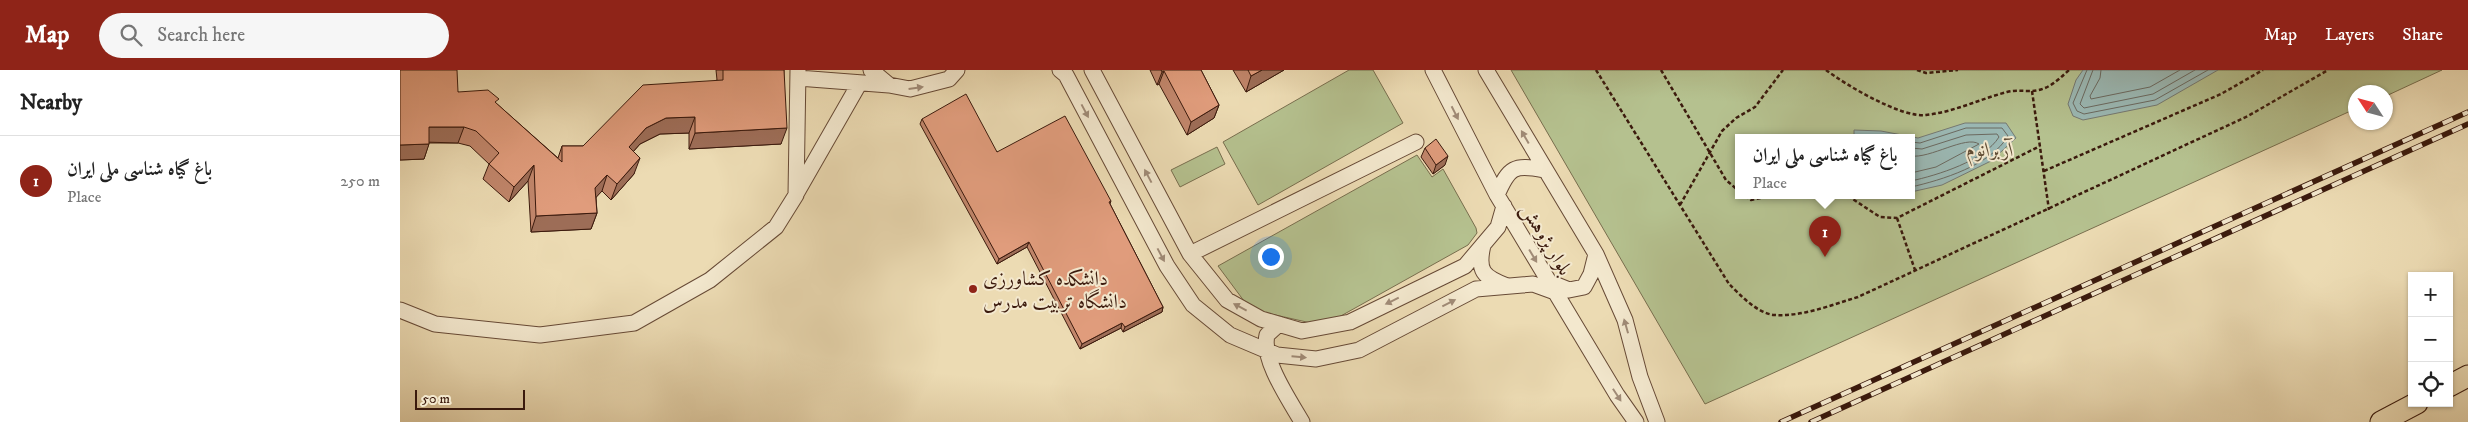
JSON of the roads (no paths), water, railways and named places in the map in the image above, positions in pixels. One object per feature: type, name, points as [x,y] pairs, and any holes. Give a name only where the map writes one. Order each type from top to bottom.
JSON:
[{"type":"highway","points":[[2453,384],[2468,376]]},
{"type":"highway","points":[[2382,422],[2410,407]]},
{"type":"street","points":[[871,70],[889,85]]},
{"type":"street","points":[[796,195],[798,74],[859,84],[889,85],[910,89],[932,85],[949,79],[956,70]]},
{"type":"street","points":[[1060,70],[1066,75],[1167,266],[1193,305],[1230,335],[1277,355],[1316,359],[1359,350],[1476,290],[1533,284],[1569,290],[1584,287],[1592,274],[1596,254]]},
{"type":"street","points":[[1092,70],[1190,254],[1227,300],[1258,317],[1302,331],[1350,322],[1465,266],[1498,227],[1505,177],[1512,169],[1524,166],[1544,170]]},
{"type":"street","name":"بلوار پژوهش","points":[[1433,70],[1501,201],[1617,395],[1636,422]]},
{"type":"street","name":"بلوار پژوهش","points":[[1486,70],[1544,170],[1596,254],[1625,320],[1640,377],[1657,422]]},
{"type":"street","points":[[400,310],[434,324],[540,335],[634,323],[710,280],[776,228],[859,84]]},
{"type":"street","points":[[1190,254],[1416,142]]},
{"type":"street","points":[[1483,245],[1480,259],[1481,269],[1488,278],[1507,286]]},
{"type":"street","points":[[1243,340],[1257,328],[1258,317]]},
{"type":"street","points":[[1279,324],[1267,335],[1267,351],[1275,374],[1302,422]]},
{"type":"water","points":[[2083,70],[2218,70],[2157,105],[2083,120],[2073,116],[2068,104],[2076,80]]},
{"type":"water","points":[[1965,123],[2006,123],[2016,138],[1991,161],[1942,185],[1915,191],[1915,137]]},
{"type":"water","points":[[1854,130],[1881,131],[1897,134],[1854,134]]},
{"type":"railway","points":[[1781,422],[2468,112]]},
{"type":"railway","points":[[1811,422],[2468,124]]},
{"type":"place","name":"باغ گیاه‌ شناسی ملی ایران","points":[[1825,257]]},
{"type":"place","name":"دانشکده کشاورزی دانشگاه تربیت مدرس","points":[[973,289]]},
{"type":"park label","name":"آربرانوم","points":[[1990,149]]}]
